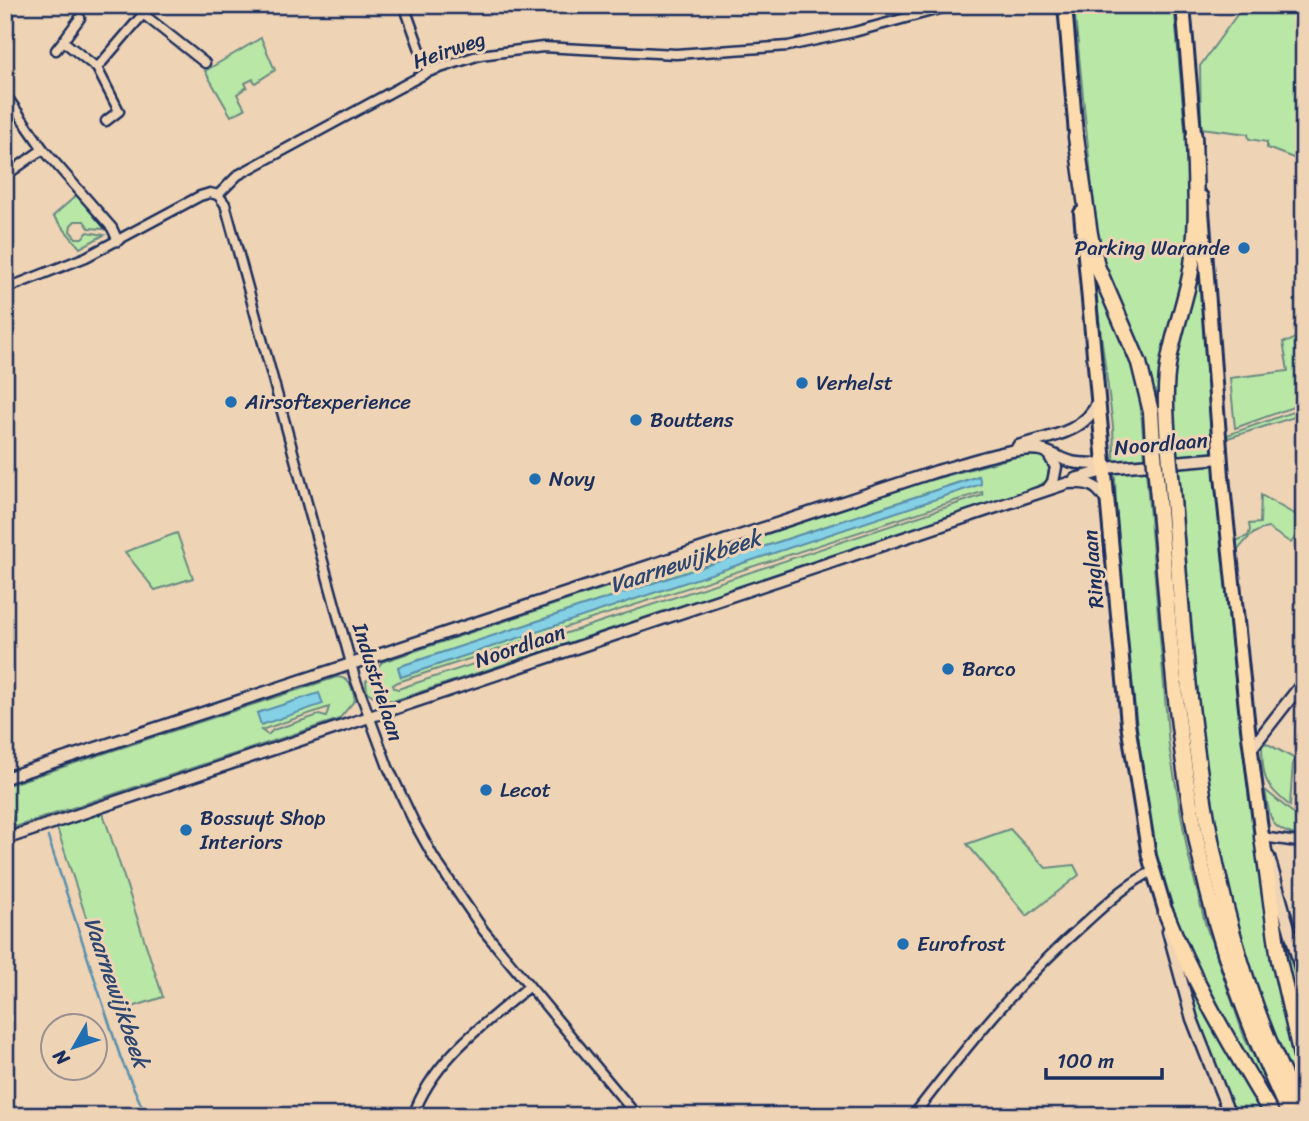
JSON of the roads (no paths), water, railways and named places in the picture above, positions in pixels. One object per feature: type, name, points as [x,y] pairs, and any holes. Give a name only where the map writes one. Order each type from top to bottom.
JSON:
[{"type":"highway","points":[[1161,442],[1166,412],[1168,362],[1190,276],[1194,248],[1194,135]]},
{"type":"highway","points":[[1076,137],[1097,266],[1139,363],[1161,442],[1173,671],[1186,770],[1208,891],[1248,1022],[1290,1116]]},
{"type":"highway","points":[[1164,487],[1192,722],[1214,856],[1255,1004],[1304,1116]]},
{"type":"highway","points":[[1262,837],[1279,960],[1304,1069]]},
{"type":"highway","points":[[1167,913],[1185,960],[1218,1024],[1272,1116]]},
{"type":"main road","name":"Ringlaan","points":[[1065,5],[1080,208],[1128,724],[1153,871],[1167,913]]},
{"type":"main road","points":[[1183,5],[1222,458],[1248,728],[1262,837]]},
{"type":"street","points":[[97,68],[150,5]]},
{"type":"street","points":[[404,5],[428,72]]},
{"type":"street","name":"Heirweg","points":[[5,289],[76,262],[200,196],[218,194],[238,175],[428,72],[480,55],[523,48],[572,47],[676,54],[788,46],[854,32],[954,5]]},
{"type":"street","points":[[143,14],[205,63]]},
{"type":"street","points":[[56,50],[80,18]]},
{"type":"street","points":[[63,41],[97,68],[119,111],[106,121]]},
{"type":"street","points":[[5,94],[43,149],[112,228],[118,241]]},
{"type":"street","points":[[5,176],[43,149]]},
{"type":"street","name":"Industrielaan","points":[[218,194],[225,204],[351,663],[368,718],[408,811],[434,858],[484,931],[637,1116]]},
{"type":"street","name":"Noordlaan","points":[[1004,453],[1014,447],[1082,425],[1094,411],[1098,401]]},
{"type":"street","name":"Noordlaan","points":[[5,778],[937,471],[1004,453],[1032,450],[1104,468],[1222,458]]},
{"type":"street","points":[[1048,453],[1056,467],[1053,482],[1048,489]]},
{"type":"street","name":"Noordlaan","points":[[5,839],[969,518],[1079,477],[1100,472],[1104,468]]},
{"type":"street","points":[[1068,483],[1093,484],[1107,500]]},
{"type":"street","points":[[1251,750],[1304,681]]},
{"type":"street","points":[[1248,728],[1270,726]]},
{"type":"street","points":[[1304,843],[1262,837],[1273,867],[1304,981]]},
{"type":"street","points":[[913,1116],[981,1027],[1048,956],[1132,883],[1153,871]]},
{"type":"street","name":"Ringlaan","points":[[1167,913],[1167,929],[1183,991],[1230,1116]]},
{"type":"street","points":[[413,1116],[438,1070],[452,1053],[528,987]]},
{"type":"water","points":[[979,476],[981,484],[401,677],[398,667]]},
{"type":"water","points":[[319,693],[323,704],[261,725],[257,713]]},
{"type":"waterway","name":"Vaarnewijkbeek","points":[[48,837],[121,1059],[146,1116]]},
{"type":"place","name":"Parking Warande","points":[[1244,248]]},
{"type":"place","name":"Verhelst","points":[[802,383]]},
{"type":"place","name":"Airsoftexperience","points":[[231,402]]},
{"type":"place","name":"Bouttens","points":[[636,420]]},
{"type":"place","name":"Novy","points":[[535,479]]},
{"type":"place","name":"Barco","points":[[948,669]]},
{"type":"place","name":"Lecot","points":[[486,790]]},
{"type":"place","name":"Bossuyt Shop Interiors","points":[[186,830]]},
{"type":"place","name":"Eurofrost","points":[[903,944]]}]
